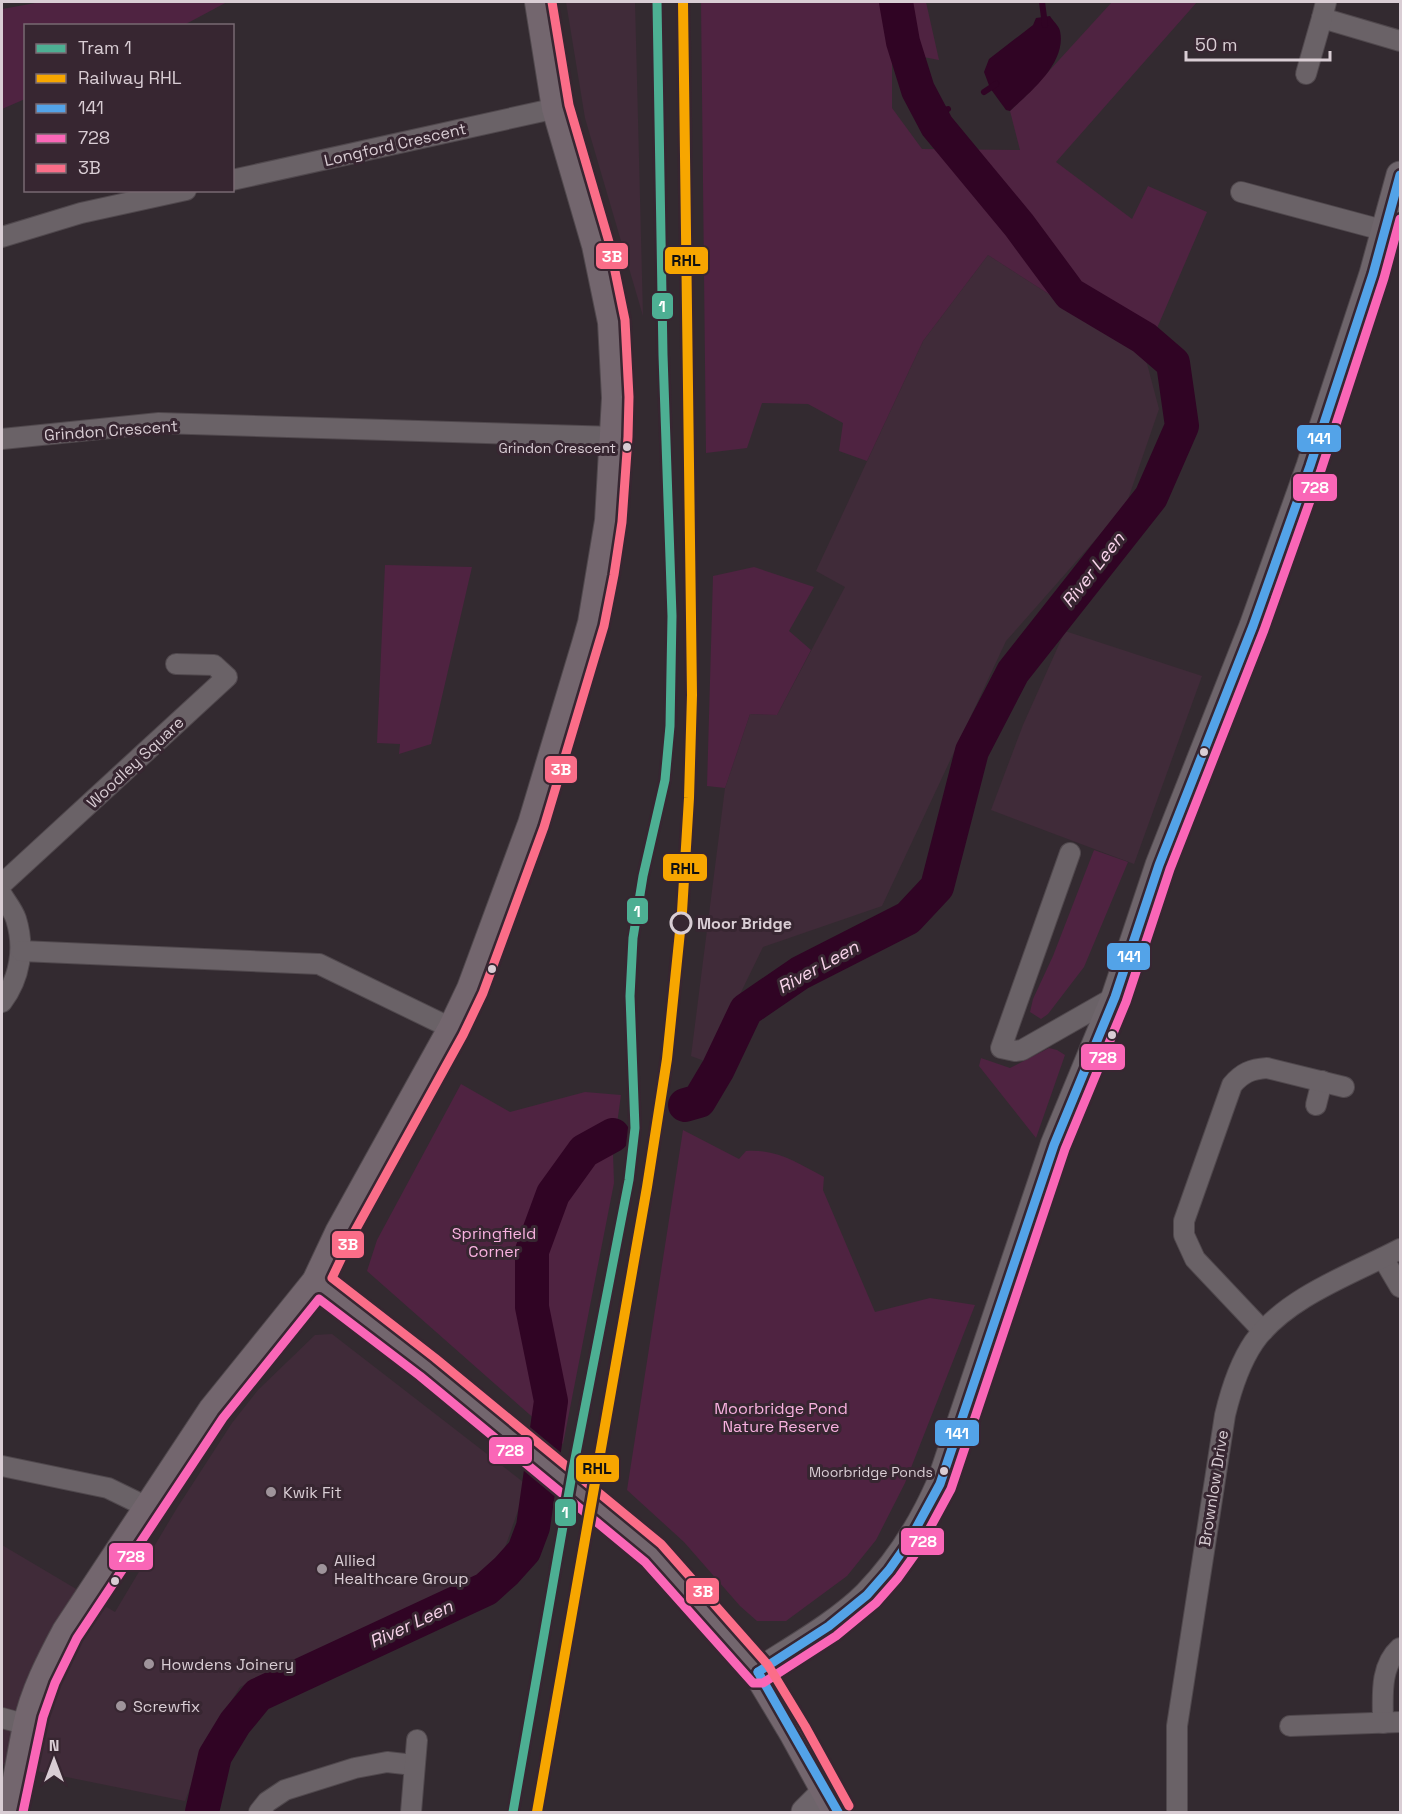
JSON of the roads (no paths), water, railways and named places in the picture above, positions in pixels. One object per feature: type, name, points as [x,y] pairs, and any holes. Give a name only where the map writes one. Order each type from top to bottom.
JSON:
[{"type":"main road","points":[[11,1812],[23,1762],[15,1722],[41,1687],[67,1632],[213,1411],[317,1282],[344,1227],[453,1029],[472,989],[533,824],[587,644],[595,613],[610,522],[617,398],[613,322],[597,245],[557,108],[540,2]]},
{"type":"main road","points":[[758,1672],[824,1629],[866,1596],[896,1562],[927,1514],[940,1484],[1054,1145],[1115,997],[1159,866],[1253,626],[1302,487],[1386,231],[1401,175]]},
{"type":"main road","points":[[317,1282],[427,1366],[653,1553],[758,1672],[794,1732],[832,1802],[805,1812]]},
{"type":"street","points":[[1306,74],[1324,10],[1401,41]]},
{"type":"street","name":"Longford Crescent","points":[[234,180],[557,108]]},
{"type":"street","points":[[2,237],[81,213],[177,192]]},
{"type":"street","points":[[1241,192],[1386,231]]},
{"type":"street","name":"Grindon Crescent","points":[[2,439],[159,423],[616,437]]},
{"type":"street","name":"Woodley Square","points":[[2,884],[227,677],[214,665],[176,664]]},
{"type":"street","points":[[1070,865],[1001,1048],[1015,1052],[1022,1050],[1115,997]]},
{"type":"street","points":[[2,894],[16,917],[21,951],[18,973],[2,1002]]},
{"type":"street","points":[[21,951],[319,964],[453,1029]]},
{"type":"street","points":[[1263,1331],[1195,1259],[1184,1235],[1184,1221],[1232,1085],[1240,1075],[1254,1068],[1267,1068],[1344,1087]]},
{"type":"street","points":[[1316,1105],[1322,1081]]},
{"type":"street","points":[[1392,1253],[1401,1287]]},
{"type":"street","name":"Brownlow Drive","points":[[1177,1812],[1176,1726],[1225,1415],[1245,1358],[1263,1331],[1279,1314],[1300,1300],[1392,1253]]},
{"type":"street","points":[[2,1466],[108,1488],[149,1508]]},
{"type":"street","points":[[1290,1726],[1392,1722],[1383,1681],[1388,1665],[1401,1648]]},
{"type":"street","points":[[411,1812],[417,1740]]},
{"type":"street","points":[[259,1812],[267,1802],[285,1790],[355,1768],[387,1762],[414,1765]]},
{"type":"waterway","name":"River Leen","points":[[685,1105],[699,1101],[718,1069],[746,1010],[800,973],[908,918],[937,887],[972,751],[1013,672],[1151,497],[1182,426],[1173,363],[1144,338],[1070,294],[1019,225],[937,126],[918,90],[903,42],[896,2]]},
{"type":"waterway","points":[[1042,2],[1045,25]]},
{"type":"waterway","points":[[984,92],[996,84]]},
{"type":"waterway","points":[[931,116],[948,109]]},
{"type":"waterway","name":"River Leen","points":[[202,1812],[215,1756],[235,1723],[258,1695],[486,1589],[524,1551],[533,1527],[551,1401],[532,1307],[532,1251],[553,1194],[584,1151],[613,1135]]},
{"type":"tram line","name":"1","points":[[513,1812],[573,1469],[629,1180],[635,1128],[630,996],[633,938],[643,876],[665,780],[670,726],[672,616],[663,355],[657,2]]},
{"type":"rail line","name":"RHL","points":[[537,1812],[647,1187],[667,1059],[682,912],[692,695],[683,2]]},
{"type":"place","name":"Grindon Crescent","points":[[627,447]]},
{"type":"place","name":"Moor Bridge","points":[[681,923]]},
{"type":"place","name":"Moorbridge Ponds","points":[[944,1471]]},
{"type":"place","name":"Kwik Fit","points":[[271,1492]]},
{"type":"place","name":"Allied Healthcare Group","points":[[322,1569]]},
{"type":"place","name":"Howdens Joinery","points":[[149,1664]]},
{"type":"place","name":"Screwfix","points":[[121,1706]]},
{"type":"park label","name":"Springfield Corner","points":[[494,1242]]},
{"type":"park label","name":"Moorbridge Pond Nature Reserve","points":[[781,1417]]}]
